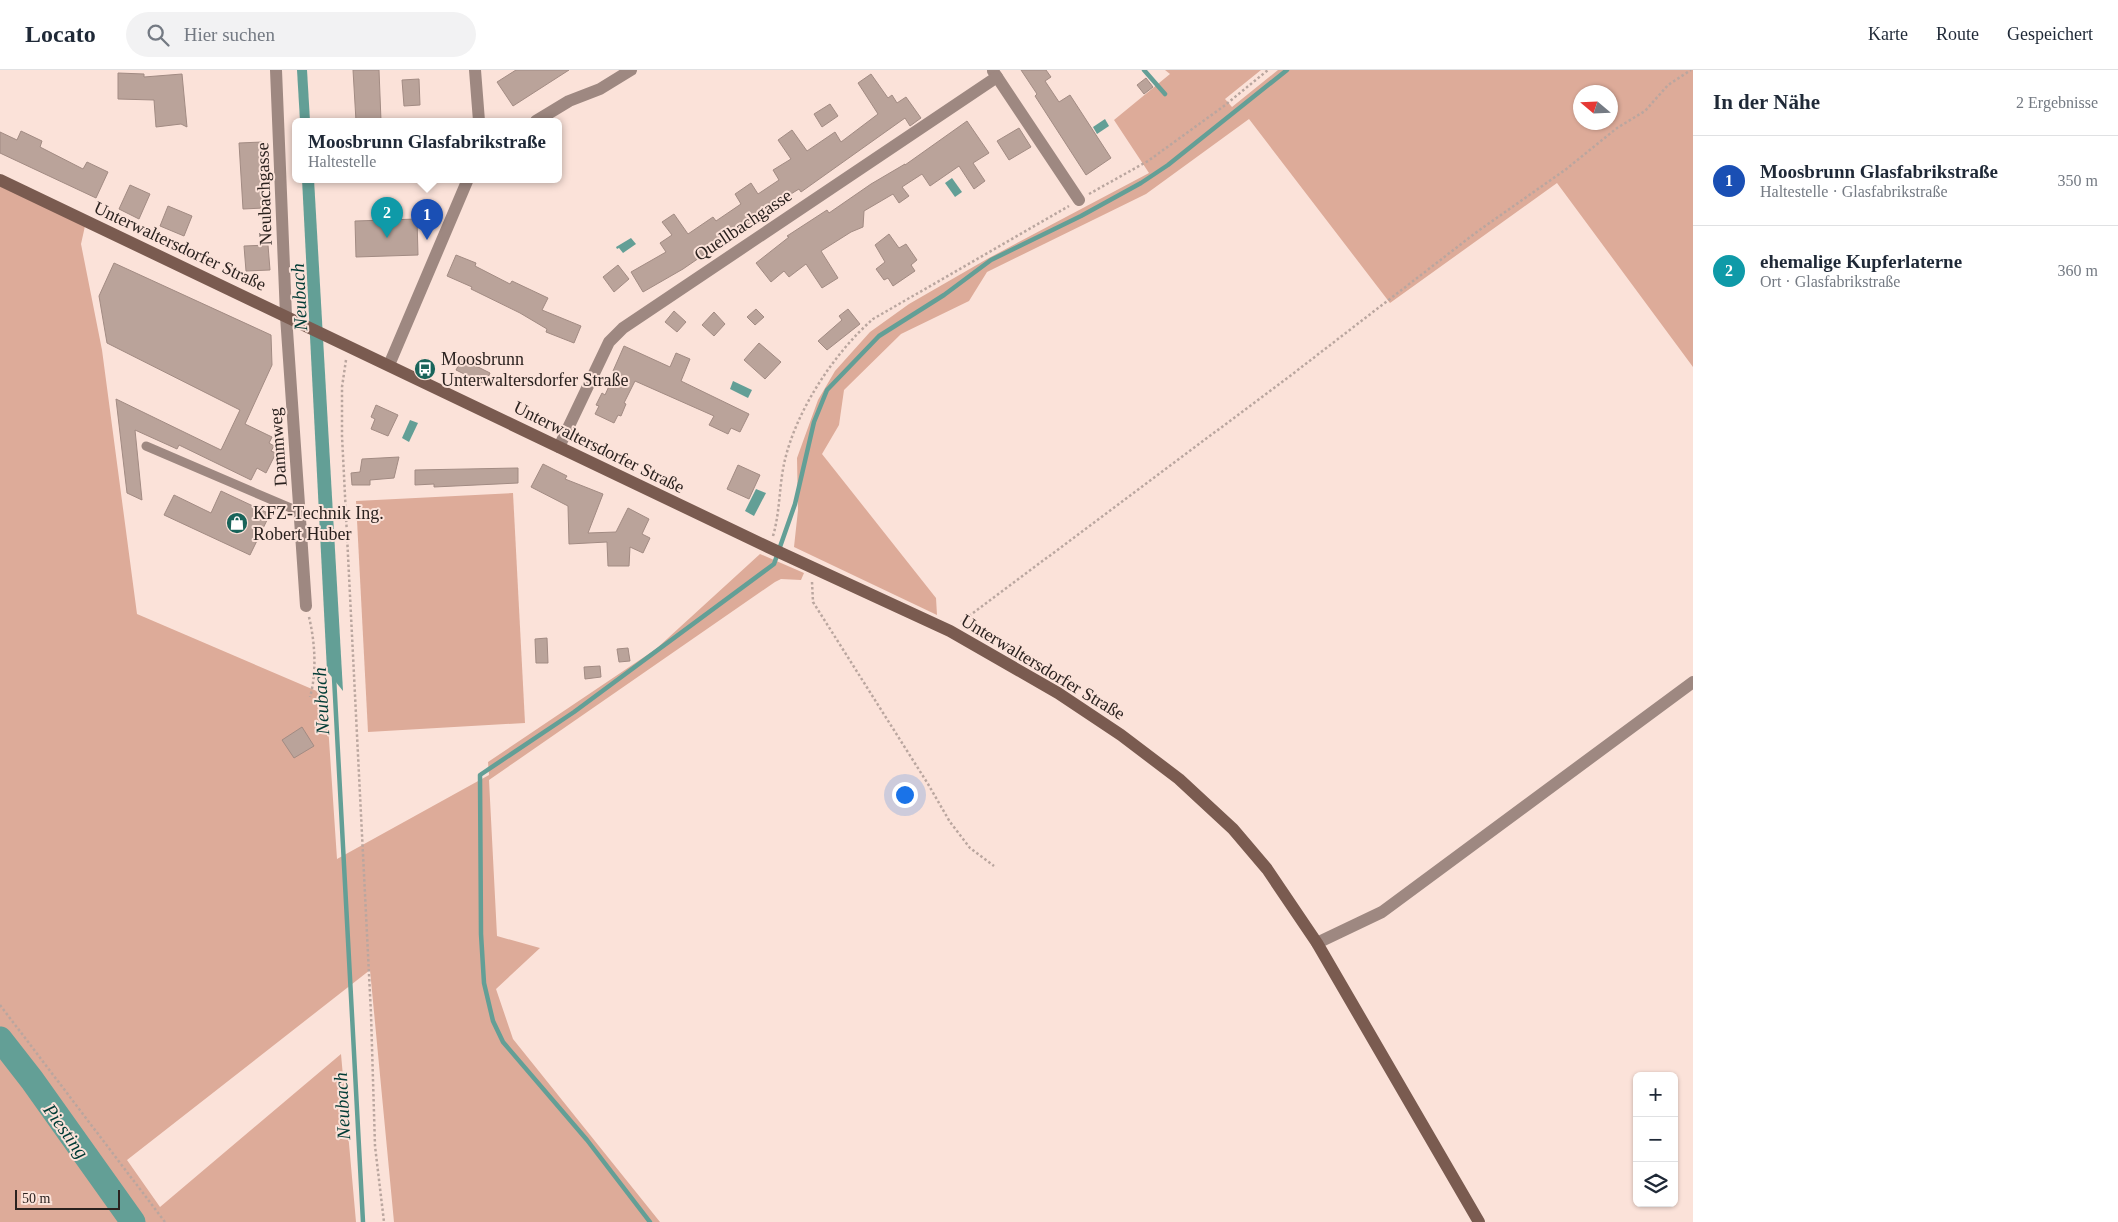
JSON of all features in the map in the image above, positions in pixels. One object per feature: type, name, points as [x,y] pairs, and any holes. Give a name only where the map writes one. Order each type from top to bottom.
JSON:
[{"type":"main road","name":"Unterwaltersdorfer Straße","points":[[0,180],[773,549],[950,631],[1058,693],[1121,735],[1178,779],[1233,829],[1267,869],[1317,943],[1479,1222]]},
{"type":"street","name":"Neubachgasse","points":[[276,70],[286,316]]},
{"type":"street","points":[[475,70],[479,118]]},
{"type":"street","points":[[541,118],[569,101],[600,89],[631,70]]},
{"type":"street","name":"Quellbachgasse","points":[[559,447],[609,342],[623,328],[995,73],[1079,200]]},
{"type":"street","points":[[389,365],[466,183]]},
{"type":"street","name":"Dammweg","points":[[286,316],[306,606]]},
{"type":"street","points":[[1317,943],[1382,912],[1693,682]]},
{"type":"lane","points":[[146,446],[300,512]]},
{"type":"path","points":[[773,549],[784,464],[796,423],[826,374],[857,333],[880,315],[1148,161],[1224,106],[1268,70]]},
{"type":"path","points":[[950,631],[1290,376],[1478,231],[1565,170],[1616,128],[1645,111],[1668,85],[1691,70]]},
{"type":"path","points":[[351,346],[344,367],[342,436],[371,1014],[375,1146],[384,1222]]},
{"type":"path","points":[[816,568],[811,587],[813,602],[950,822],[970,848],[994,866]]},
{"type":"path","points":[[306,606],[315,664],[310,697]]},
{"type":"path","points":[[0,1005],[165,1222]]},
{"type":"shaded area","points":[[1165,70],[1261,70],[1225,99],[1232,107],[1278,70],[1693,70],[1693,367],[1557,183],[1390,303],[1249,119],[1146,194],[987,272],[969,301],[901,334],[844,390],[839,425],[822,454],[936,598],[937,615],[794,547],[798,510],[797,458],[818,400],[835,371],[870,332],[909,304],[987,259],[1149,173],[1114,120],[1170,74]]},
{"type":"shaded area","points":[[0,186],[85,226],[81,244],[102,350],[137,614],[326,695],[337,859],[489,775],[488,762],[656,649],[760,554],[804,573],[801,580],[781,579],[775,582],[489,780],[497,936],[540,948],[496,989],[513,1039],[660,1222],[394,1222],[370,970],[127,1160],[160,1207],[341,1054],[356,1222],[0,1222]]},
{"type":"shaded area","points":[[513,493],[525,723],[368,732],[356,501]]},
{"type":"water","points":[[297,70],[307,70],[310,118],[300,118]]},
{"type":"water","points":[[1105,119],[1109,126],[1097,134],[1093,127]]},
{"type":"water","points":[[952,178],[962,192],[955,197],[945,183]]},
{"type":"water","points":[[302,183],[314,183],[343,691],[327,671]]},
{"type":"water","points":[[631,238],[636,244],[623,253],[619,248],[617,249],[616,247]]},
{"type":"water","points":[[733,381],[752,390],[748,398],[730,389]]},
{"type":"water","points":[[410,420],[418,423],[409,442],[402,438]]},
{"type":"water","points":[[756,489],[766,493],[754,516],[745,511]]},
{"type":"building","points":[[353,70],[379,70],[381,118],[356,118]]},
{"type":"building","points":[[516,70],[569,70],[513,106],[497,82]]},
{"type":"building","points":[[1021,70],[1046,70],[1051,77],[1045,81],[1059,102],[1070,95],[1111,158],[1086,175],[1035,96],[1037,94]]},
{"type":"building","points":[[118,73],[144,74],[144,77],[182,74],[187,127],[181,124],[156,127],[154,100],[118,99]]},
{"type":"building","points":[[871,74],[888,98],[892,95],[897,103],[906,97],[921,118],[910,126],[905,118],[801,192],[799,189],[781,200],[683,269],[643,292],[631,272],[666,252],[660,243],[672,235],[662,222],[674,214],[688,234],[713,217],[716,221],[741,204],[735,194],[751,183],[758,194],[779,180],[773,170],[791,159],[778,140],[792,130],[807,151],[835,132],[841,142],[878,114],[858,83]]},
{"type":"building","points":[[1146,78],[1153,87],[1144,94],[1137,85]]},
{"type":"building","points":[[419,79],[420,105],[404,106],[402,80]]},
{"type":"building","points":[[830,104],[838,116],[822,127],[814,114]]},
{"type":"building","points":[[967,121],[989,153],[973,163],[985,181],[974,189],[959,166],[930,186],[922,174],[902,187],[909,196],[899,203],[893,194],[864,211],[863,227],[851,232],[821,251],[838,278],[822,288],[806,264],[789,277],[784,271],[771,282],[756,263],[789,237],[787,236],[827,210],[829,213],[871,184],[905,165]]},
{"type":"building","points":[[1019,128],[1031,147],[1009,160],[997,141]]},
{"type":"building","points":[[21,131],[42,141],[40,147],[83,169],[87,162],[108,172],[96,198],[0,153],[0,132],[17,140]]},
{"type":"building","points":[[262,142],[264,208],[243,209],[239,143]]},
{"type":"building","points":[[130,185],[150,194],[139,219],[119,209]]},
{"type":"building","points":[[168,206],[192,216],[184,236],[160,226]]},
{"type":"building","points":[[417,219],[418,255],[356,257],[355,221]]},
{"type":"building","points":[[889,234],[899,248],[906,244],[917,260],[911,265],[915,271],[893,286],[888,278],[884,280],[876,269],[885,262],[875,245]]},
{"type":"building","points":[[268,245],[270,270],[246,271],[244,246]]},
{"type":"building","points":[[456,255],[476,263],[475,266],[510,284],[512,281],[548,298],[542,310],[581,326],[574,343],[546,332],[547,329],[520,313],[447,276]]},
{"type":"building","points":[[114,263],[271,335],[272,365],[245,424],[272,437],[269,443],[274,446],[271,451],[276,453],[266,473],[257,468],[251,480],[179,445],[177,449],[135,430],[142,500],[127,493],[116,399],[221,450],[240,410],[107,343],[99,296]]},
{"type":"building","points":[[618,265],[629,279],[614,292],[603,277]]},
{"type":"building","points":[[756,309],[764,317],[755,325],[747,317]]},
{"type":"building","points":[[848,309],[860,324],[827,350],[818,341],[842,320],[839,316]]},
{"type":"building","points":[[674,311],[686,322],[677,332],[665,322]]},
{"type":"building","points":[[714,312],[725,324],[714,336],[702,325]]},
{"type":"building","points":[[759,343],[781,362],[765,379],[744,360]]},
{"type":"building","points":[[624,346],[670,367],[676,353],[690,359],[681,381],[749,414],[740,432],[731,428],[728,434],[709,425],[714,416],[635,381],[624,403],[626,404],[621,416],[618,415],[614,423],[595,414],[599,406],[596,405],[602,393],[605,395]]},
{"type":"building","points":[[462,359],[490,373],[485,384],[456,370]]},
{"type":"building","points":[[376,405],[398,415],[388,436],[371,429],[375,419],[371,417]]},
{"type":"building","points":[[399,457],[394,478],[370,480],[370,485],[352,485],[351,473],[360,472],[362,459]]},
{"type":"building","points":[[543,464],[567,476],[565,479],[603,494],[588,533],[616,532],[628,508],[649,519],[642,534],[650,538],[643,553],[630,547],[629,566],[608,566],[607,542],[569,544],[568,506],[531,487]]},
{"type":"building","points":[[738,465],[760,475],[749,499],[727,489]]},
{"type":"building","points":[[518,468],[518,483],[434,487],[434,484],[415,485],[415,470]]},
{"type":"building","points":[[221,491],[270,514],[250,555],[164,515],[174,495],[211,513]]},
{"type":"building","points":[[547,638],[548,663],[536,663],[535,639]]},
{"type":"building","points":[[628,648],[630,661],[619,662],[617,649]]},
{"type":"building","points":[[600,666],[601,677],[585,679],[584,667]]},
{"type":"building","points":[[302,727],[314,746],[294,758],[282,740]]},
{"type":"waterway","points":[[1144,70],[1165,94]]},
{"type":"waterway","points":[[650,1222],[587,1140],[503,1042],[493,1021],[484,983],[481,934],[480,775],[574,712],[774,564],[795,504],[814,422],[827,390],[879,336],[944,295],[991,260],[1081,216],[1141,183],[1168,165],[1287,70]]},
{"type":"waterway","name":"Neubach","points":[[334,677],[363,1222]]},
{"type":"waterway","name":"Piesting","points":[[0,1039],[32,1080],[133,1222]]},
{"type":"place","name":"ehemalige Kupferlaterne","points":[[387,238]]},
{"type":"place","name":"Moosbrunn Glasfabrikstraße","points":[[427,240]]},
{"type":"place","name":"Moosbrunn Unterwaltersdorfer Straße","points":[[425,369]]},
{"type":"place","name":"KFZ-Technik Ing. Robert Huber","points":[[237,523]]}]
